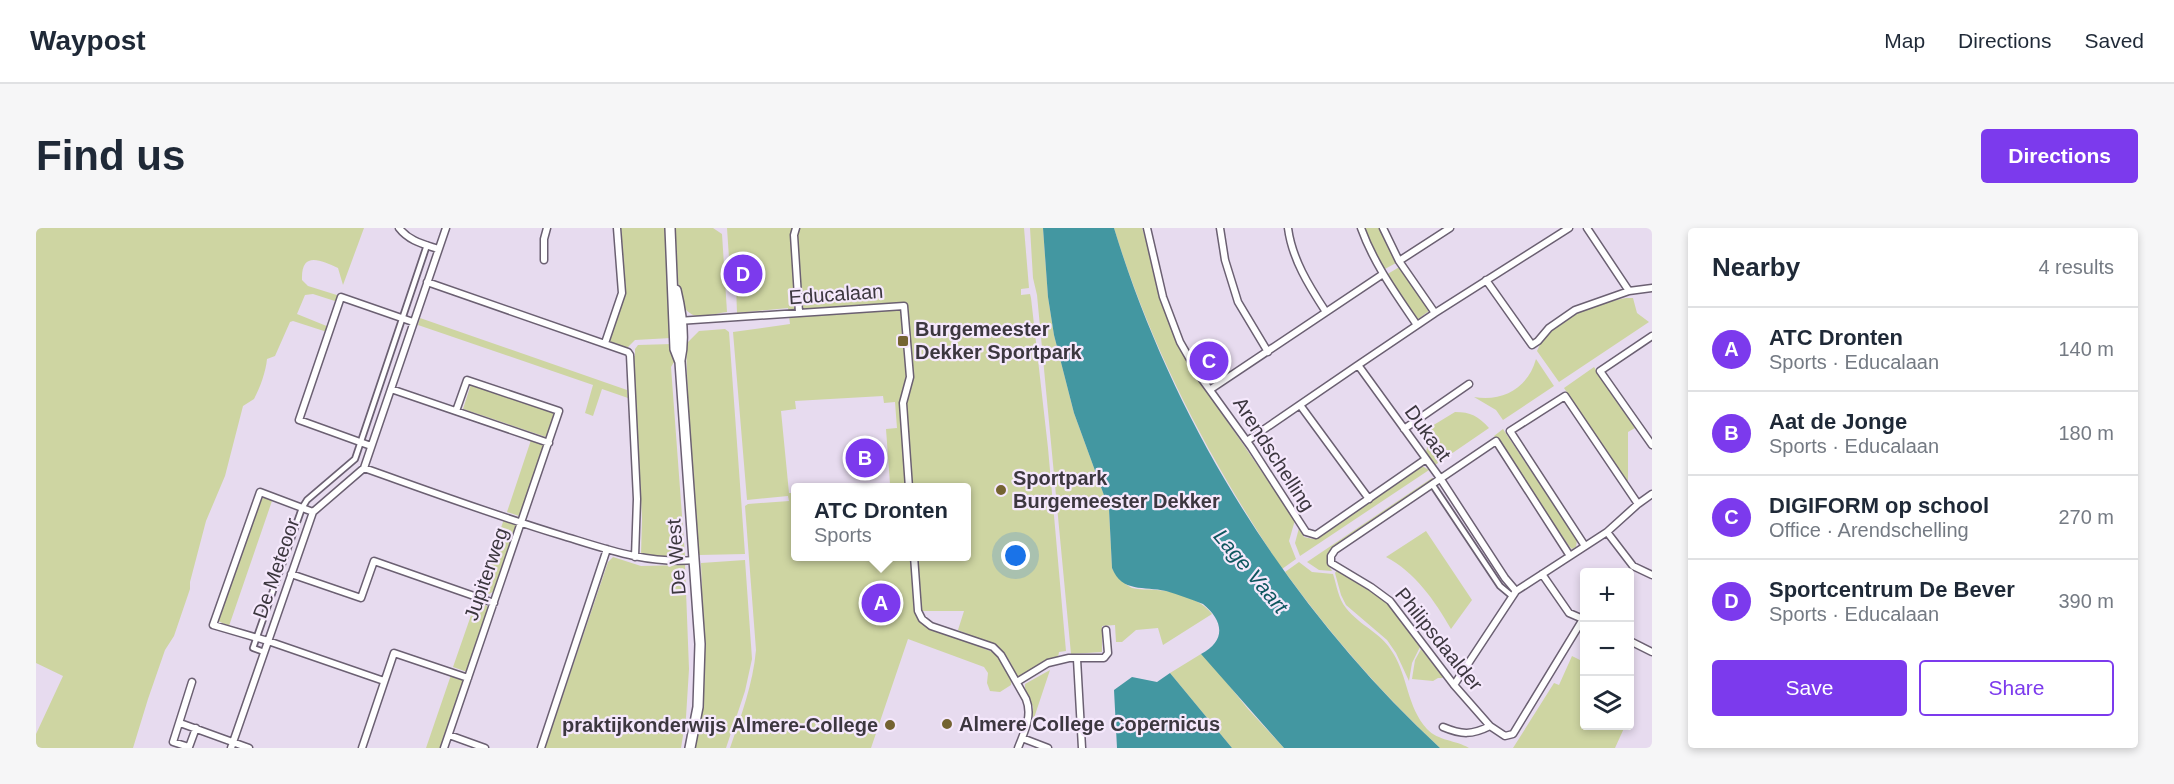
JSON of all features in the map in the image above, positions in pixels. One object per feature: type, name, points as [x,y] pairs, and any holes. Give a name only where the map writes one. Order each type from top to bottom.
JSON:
[{"type":"main road","name":"De West","points":[[670,228],[677,321],[675,349],[680,362],[695,560],[700,664],[698,706],[690,748]]},
{"type":"street","points":[[399,228],[405,236],[438,249]]},
{"type":"street","points":[[446,228],[364,468],[521,523],[635,557],[656,561],[695,560]]},
{"type":"street","points":[[544,260],[544,239],[547,228]]},
{"type":"street","points":[[605,343],[622,293],[617,228]]},
{"type":"street","points":[[796,228],[794,235],[799,312]]},
{"type":"street","name":"Arendschelling","points":[[1147,228],[1163,297],[1180,342],[1199,375],[1247,441],[1300,524],[1310,535],[1316,536],[1426,459]]},
{"type":"street","points":[[1220,228],[1225,260],[1238,302],[1268,352]]},
{"type":"street","points":[[1288,228],[1289,240],[1304,277],[1326,312]]},
{"type":"street","points":[[1361,228],[1383,274],[1417,325]]},
{"type":"street","points":[[1383,228],[1399,261],[1435,313]]},
{"type":"street","points":[[1399,261],[1450,228]]},
{"type":"street","points":[[1553,228],[1557,235]]},
{"type":"street","points":[[1247,441],[1435,313],[1569,228]]},
{"type":"street","points":[[1587,228],[1629,291]]},
{"type":"street","points":[[264,652],[253,648],[302,508],[307,500],[355,459],[427,245]]},
{"type":"street","points":[[1211,389],[1383,274]]},
{"type":"street","points":[[1486,280],[1532,345],[1549,328],[1575,310],[1629,291],[1652,288]]},
{"type":"street","points":[[427,282],[624,349],[630,355],[638,499],[635,557]]},
{"type":"street","points":[[371,446],[299,420],[341,297],[413,322]]},
{"type":"street","name":"Educalaan","points":[[677,321],[904,306],[910,377],[903,403],[909,483]]},
{"type":"street","points":[[1652,336],[1600,371],[1652,445]]},
{"type":"street","name":"Dukaat","points":[[1358,365],[1440,478],[1514,593]]},
{"type":"street","name":"Jupiterweg","points":[[444,748],[559,411],[467,380],[456,411]]},
{"type":"street","points":[[1404,429],[1469,384]]},
{"type":"street","points":[[391,389],[549,442]]},
{"type":"street","points":[[1585,546],[1510,431],[1565,396],[1638,504]]},
{"type":"street","points":[[1300,405],[1368,499]]},
{"type":"street","name":"Philipsdaalder","points":[[1490,726],[1454,685],[1390,601],[1331,563],[1331,556],[1335,550],[1496,441],[1570,556]]},
{"type":"street","name":"De Meteoor","points":[[232,745],[313,512],[364,468]]},
{"type":"street","points":[[1432,484],[1500,586],[1514,593]]},
{"type":"street","points":[[313,512],[260,492],[213,626],[268,641],[384,681]]},
{"type":"street","points":[[1454,685],[1514,593],[1607,532],[1652,494]]},
{"type":"street","points":[[1607,532],[1633,566],[1652,575]]},
{"type":"street","points":[[541,748],[607,549]]},
{"type":"street","points":[[291,574],[361,598],[374,561],[494,603]]},
{"type":"street","points":[[914,561],[918,611],[922,619],[931,626],[993,647],[1017,682],[1029,706],[1028,719],[1018,748]]},
{"type":"street","points":[[1542,574],[1569,613],[1580,617]]},
{"type":"street","points":[[1443,727],[1474,734],[1490,726],[1505,736],[1514,734],[1582,622]]},
{"type":"street","points":[[1017,682],[1048,663],[1069,658],[1107,656],[1106,630]]},
{"type":"street","points":[[1634,643],[1652,652]]},
{"type":"street","points":[[362,748],[394,653],[468,678]]},
{"type":"street","points":[[1077,659],[1082,748]]},
{"type":"street","points":[[192,682],[173,742],[189,747],[196,728]]},
{"type":"street","points":[[180,723],[232,745],[249,748]]},
{"type":"street","points":[[449,735],[485,748]]},
{"type":"street","points":[[1022,738],[1048,748]]},
{"type":"green space","points":[[36,228],[364,228],[343,285],[338,268],[313,260],[308,261],[305,265],[302,280],[308,286],[340,296],[338,302],[313,294],[305,295],[297,314],[329,327],[327,332],[290,322],[275,356],[267,359],[254,399],[243,406],[225,476],[206,521],[190,589],[174,636],[165,650],[133,748],[36,748],[36,734],[63,676],[36,663]]},
{"type":"green space","points":[[621,228],[665,228],[671,338],[635,340],[627,348],[609,341],[626,293]]},
{"type":"green space","points":[[673,228],[713,228],[722,234],[727,312],[699,316],[684,308],[680,300]]},
{"type":"green space","name":"Sportpark Burgemeester Dekker","points":[[727,228],[1024,228],[1029,288],[1021,289],[1021,295],[1030,294],[1031,298],[1048,448],[1066,651],[1059,652],[1058,657],[1019,680],[1000,648],[958,630],[964,611],[915,611],[926,625],[994,653],[1009,672],[1011,685],[1000,692],[990,691],[987,683],[988,673],[984,667],[908,639],[871,748],[730,748],[749,688],[756,650],[745,506],[789,501],[788,496],[747,500],[733,332],[790,324],[788,308],[737,313],[735,258],[729,258]],"holes":[[[883,396],[884,403],[895,402],[897,428],[886,429],[890,483],[971,483],[971,561],[791,561],[791,493],[789,493],[781,411],[796,409],[795,401]]]},
{"type":"green space","points":[[1030,228],[1043,228],[1048,297],[1054,335],[1074,413],[1109,509],[1112,568],[1120,579],[1132,588],[1179,594],[1201,604],[1212,614],[1163,645],[1158,628],[1136,630],[1122,642],[1116,642],[1115,625],[1102,626],[1102,652],[1071,654],[1037,295],[1033,278]]},
{"type":"green space","points":[[1114,228],[1142,228],[1176,336],[1214,402],[1295,520],[1289,541],[1296,559],[1282,569],[1231,488],[1186,405],[1146,319]]},
{"type":"green space","points":[[1363,228],[1381,228],[1396,263],[1383,270]]},
{"type":"green space","points":[[1401,266],[1429,309],[1418,319],[1386,275]]},
{"type":"green space","points":[[1626,298],[1633,298],[1637,313],[1649,322],[1559,382],[1537,351],[1543,339],[1563,321],[1575,314]]},
{"type":"green space","points":[[420,318],[627,390],[628,398],[602,389],[593,416],[585,413],[593,385],[418,325]]},
{"type":"green space","points":[[725,329],[729,332],[745,554],[699,555],[686,344],[699,331]]},
{"type":"green space","points":[[672,344],[674,362],[671,367],[685,556],[662,558],[641,555],[642,519],[633,356],[635,356],[635,349],[638,345]]},
{"type":"green space","points":[[1536,359],[1554,386],[1503,420],[1496,410],[1474,397],[1495,397],[1513,391],[1527,378]]},
{"type":"green space","points":[[1594,367],[1635,428],[1628,432],[1628,484],[1564,388]]},
{"type":"green space","points":[[471,384],[557,414],[549,438],[463,409]]},
{"type":"green space","points":[[1455,412],[1474,416],[1489,428],[1435,465],[1426,452],[1432,426]]},
{"type":"green space","points":[[1503,429],[1577,540],[1576,547],[1572,549],[1569,546],[1494,436]]},
{"type":"green space","points":[[531,440],[546,445],[522,517],[507,512]]},
{"type":"green space","points":[[1422,466],[1429,470],[1300,556],[1295,543],[1299,528],[1304,537],[1313,539]]},
{"type":"green space","points":[[1435,478],[1434,481],[1334,548],[1328,564],[1332,571],[1319,570],[1307,562]]},
{"type":"green space","points":[[262,495],[273,498],[229,626],[218,621]]},
{"type":"green space","points":[[504,519],[519,524],[496,590],[489,594],[479,593]]},
{"type":"green space","points":[[1426,531],[1472,600],[1451,629],[1415,579],[1386,557]]},
{"type":"green space","points":[[613,557],[641,566],[685,565],[689,669],[686,717],[681,748],[545,748],[608,562]]},
{"type":"green space","points":[[745,560],[752,659],[745,691],[726,748],[694,748],[701,698],[704,647],[701,563]]},
{"type":"green space","points":[[1299,562],[1312,572],[1333,574],[1343,604],[1388,646],[1398,662],[1411,702],[1427,729],[1436,736],[1469,748],[1440,748],[1378,686],[1321,619],[1285,572]]},
{"type":"green space","points":[[1337,570],[1362,584],[1385,601],[1398,615],[1420,647],[1412,663],[1409,681],[1387,640],[1346,605],[1335,573]]},
{"type":"green space","points":[[476,601],[486,605],[489,609],[467,672],[453,667]]},
{"type":"green space","points":[[1421,649],[1442,678],[1433,681],[1412,679],[1415,660]]},
{"type":"green space","points":[[1201,654],[1207,658],[1248,709],[1284,748],[1232,748],[1170,673]]},
{"type":"green space","points":[[1572,656],[1580,660],[1580,730],[1623,730],[1615,748],[1513,748],[1554,683],[1559,685]]},
{"type":"green space","points":[[1050,670],[1033,721],[1033,707],[1025,684]]},
{"type":"green space","points":[[451,675],[464,680],[440,748],[426,748]]},
{"type":"water","name":"Lage Vaart","points":[[1043,228],[1114,228],[1139,301],[1169,373],[1204,442],[1243,509],[1286,574],[1334,635],[1385,694],[1440,748],[1284,748],[1201,654],[1215,643],[1218,637],[1218,624],[1210,610],[1203,604],[1166,591],[1128,585],[1116,576],[1112,568],[1109,509],[1074,413],[1054,335],[1048,297]]},
{"type":"water","points":[[1170,673],[1232,748],[1117,748],[1114,690],[1132,677],[1157,682]]},
{"type":"place","name":"Sportcentrum De Bever","points":[[743,274]]},
{"type":"place","name":"Burgemeester Dekker Sportpark","points":[[903,341]]},
{"type":"place","name":"DIGIFORM op school","points":[[1209,361]]},
{"type":"place","name":"Aat de Jonge","points":[[865,458]]},
{"type":"place","name":"Sportpark Burgemeester Dekker","points":[[1001,490]]},
{"type":"place","name":"ATC Dronten","points":[[881,603]]},
{"type":"place","name":"Almere College Copernicus","points":[[947,724]]},
{"type":"place","name":"praktijkonderwijs Almere-College","points":[[890,725]]}]
